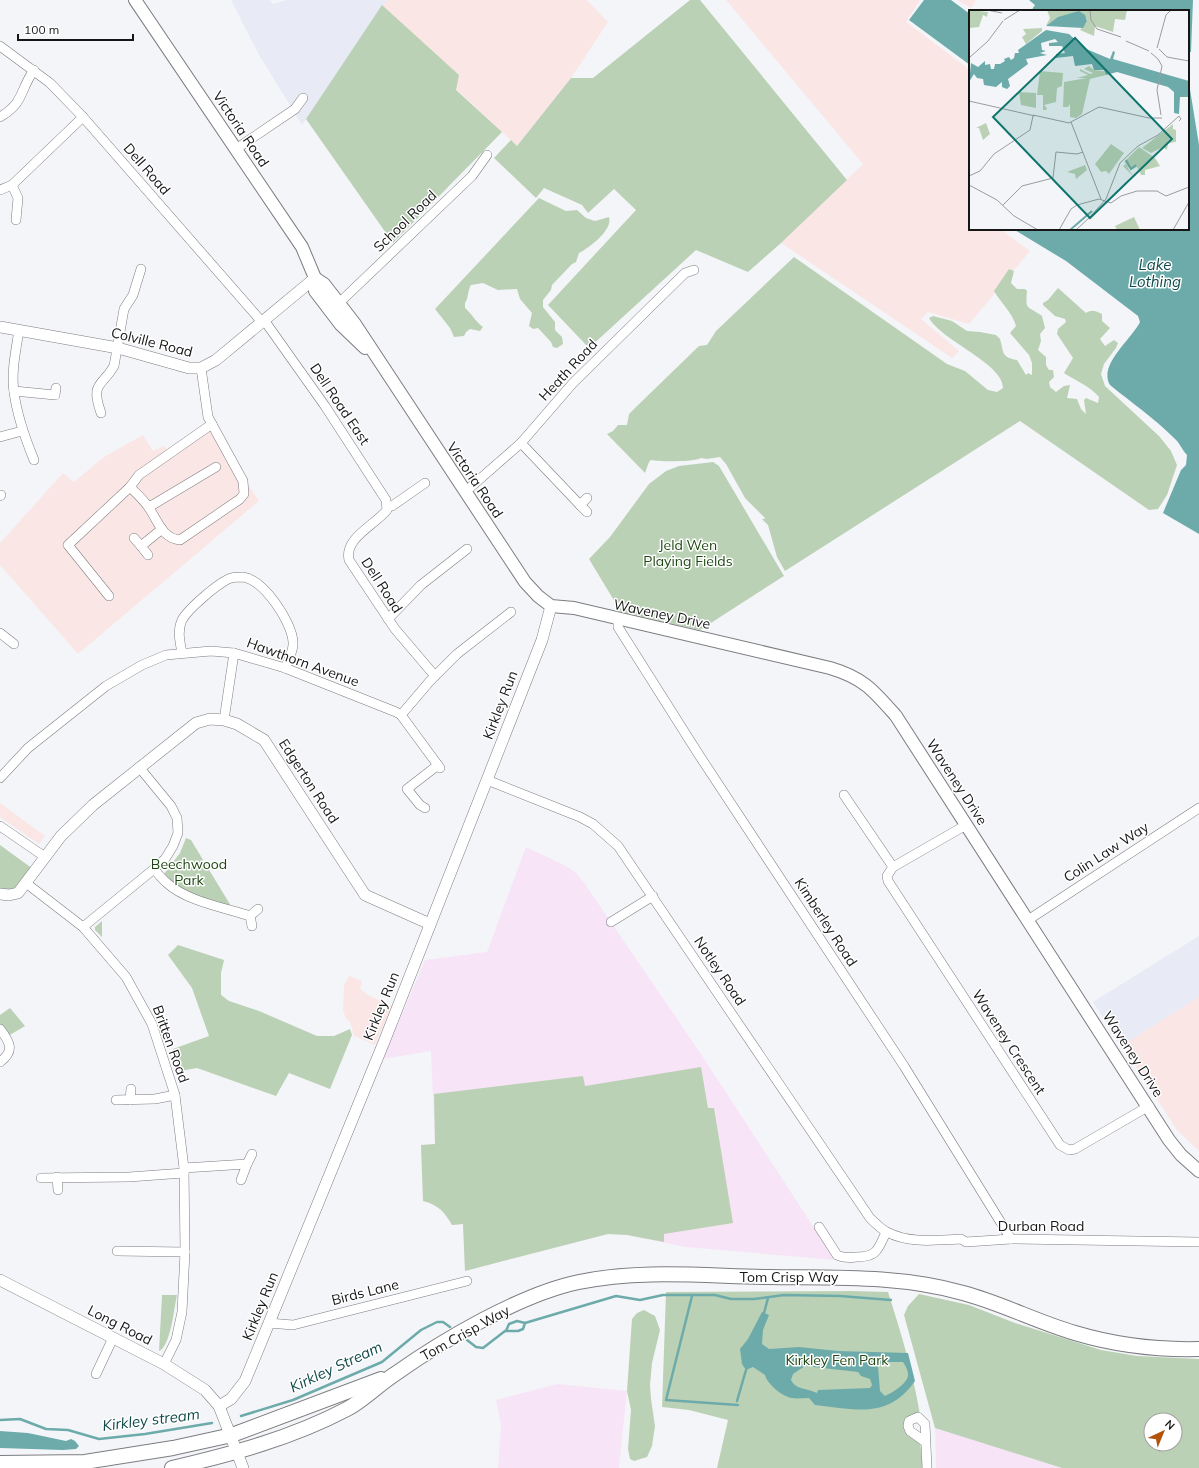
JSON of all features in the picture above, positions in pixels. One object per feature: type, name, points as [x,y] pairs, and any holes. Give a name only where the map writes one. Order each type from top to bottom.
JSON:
[{"type":"highway","name":"Tom Crisp Way","points":[[172,1468],[266,1444],[348,1409],[393,1375],[456,1336],[505,1309],[535,1296],[577,1282],[626,1275],[854,1277],[908,1281],[965,1293],[1075,1333],[1110,1342],[1179,1349],[1199,1349]]},
{"type":"highway","name":"Tom Crisp Way","points":[[0,1463],[85,1462],[152,1452],[232,1435],[393,1375]]},
{"type":"highway","points":[[232,1435],[243,1443],[310,1420],[324,1419]]},
{"type":"highway","points":[[152,1452],[172,1454],[226,1444],[237,1452]]},
{"type":"highway","points":[[0,1467],[6,1468]]},
{"type":"main road","name":"Victoria Road","points":[[135,0],[302,247],[315,278],[315,291],[341,325],[381,365]]},
{"type":"main road","name":"Victoria Road","points":[[315,278],[324,284],[355,324],[464,492],[525,582],[538,596],[551,606]]},
{"type":"main road","name":"Waveney Drive","points":[[551,606],[574,608],[618,620],[830,668],[857,678],[867,685],[896,716],[1176,1149],[1199,1171]]},
{"type":"street","name":"Dell Road","points":[[0,46],[50,83],[83,117],[263,321]]},
{"type":"street","points":[[0,117],[19,102],[25,82],[34,70]]},
{"type":"street","points":[[236,149],[295,110],[303,98]]},
{"type":"street","points":[[0,190],[12,185],[83,117]]},
{"type":"street","name":"School Road","points":[[339,303],[472,176],[487,155]]},
{"type":"street","points":[[12,185],[18,198],[16,220]]},
{"type":"street","points":[[100,413],[97,403],[97,390],[100,382],[110,373],[114,366],[124,309],[133,295],[141,269]]},
{"type":"street","name":"Heath Road","points":[[464,492],[521,443],[573,383],[685,273],[694,270]]},
{"type":"street","name":"Colville Road","points":[[0,327],[118,348],[188,368],[201,368],[216,360],[315,278]]},
{"type":"street","name":"Dell Road East","points":[[263,321],[325,406],[386,500],[388,507]]},
{"type":"street","points":[[19,330],[14,362],[14,392],[22,431],[34,460]]},
{"type":"street","points":[[130,486],[149,507],[166,535],[180,540],[240,499],[244,494],[243,481],[206,410],[201,368]]},
{"type":"street","points":[[14,392],[55,395]]},
{"type":"street","points":[[109,596],[68,545],[148,469],[212,424]]},
{"type":"street","points":[[0,437],[22,431]]},
{"type":"street","points":[[521,443],[587,512]]},
{"type":"street","points":[[149,507],[216,467]]},
{"type":"street","name":"Dell Road","points":[[425,483],[392,506],[388,507],[385,513],[355,540],[348,550],[348,555],[351,564],[388,619],[435,676]]},
{"type":"street","points":[[580,505],[587,498]]},
{"type":"street","points":[[141,546],[162,529]]},
{"type":"street","points":[[134,538],[148,555]]},
{"type":"street","points":[[388,619],[427,580],[467,549]]},
{"type":"street","points":[[182,653],[179,636],[182,620],[188,612],[219,585],[230,578],[242,577],[253,580],[263,588],[288,623],[294,644],[285,668]]},
{"type":"street","name":"Kirkley Run","points":[[219,1406],[230,1399],[245,1381],[487,780],[542,640],[551,606]]},
{"type":"street","points":[[401,715],[435,676],[457,654],[511,612]]},
{"type":"street","name":"Kimberley Road","points":[[618,620],[618,626],[699,755],[904,1066],[1011,1239]]},
{"type":"street","points":[[0,633],[14,644]]},
{"type":"street","name":"Hawthorn Avenue","points":[[0,778],[28,748],[106,686],[142,665],[166,655],[211,651],[234,653],[285,668],[401,715],[439,766],[407,789],[420,805],[425,808]]},
{"type":"street","points":[[224,720],[234,653]]},
{"type":"street","name":"Edgerton Road","points":[[5,895],[18,893],[69,826],[139,767],[196,723],[210,719],[224,720],[237,724],[264,740],[365,895],[430,924]]},
{"type":"street","points":[[83,927],[166,859],[174,846],[178,833],[177,818],[171,806],[139,767]]},
{"type":"street","name":"Notley Road","points":[[487,780],[580,817],[593,824],[618,846],[870,1218],[886,1232]]},
{"type":"street","points":[[844,795],[893,867],[966,824]]},
{"type":"street","name":"Colin Law Way","points":[[1028,920],[1199,808]]},
{"type":"street","points":[[0,826],[45,857]]},
{"type":"street","name":"Waveney Crescent","points":[[893,867],[887,876],[888,881],[1060,1146],[1069,1150],[1075,1149],[1149,1106]]},
{"type":"street","points":[[154,869],[168,884],[186,895],[250,916]]},
{"type":"street","name":"Britten Road","points":[[26,883],[83,927],[126,977],[140,999],[152,1024],[175,1095],[184,1170],[185,1252],[182,1312],[176,1340],[164,1364]]},
{"type":"street","points":[[611,922],[653,896]]},
{"type":"street","points":[[250,916],[258,908]]},
{"type":"street","points":[[250,916],[252,926]]},
{"type":"street","points":[[0,1029],[9,1040],[10,1049],[6,1058],[0,1062]]},
{"type":"street","points":[[130,1100],[131,1089]]},
{"type":"street","points":[[116,1100],[155,1099],[175,1095]]},
{"type":"street","points":[[241,1180],[252,1154]]},
{"type":"street","points":[[40,1178],[184,1170],[247,1164]]},
{"type":"street","points":[[57,1177],[58,1190]]},
{"type":"street","points":[[818,1227],[837,1255],[842,1258],[867,1257],[873,1254],[880,1246],[886,1232]]},
{"type":"street","name":"Durban Road","points":[[886,1232],[902,1238],[921,1241],[961,1239],[966,1242],[1011,1239],[1199,1242]]},
{"type":"street","points":[[117,1251],[185,1252]]},
{"type":"street","name":"Long Road","points":[[0,1280],[164,1364],[205,1390],[219,1406],[232,1435],[243,1468]]},
{"type":"street","name":"Birds Lane","points":[[269,1323],[293,1325],[467,1281]]},
{"type":"street","points":[[96,1374],[113,1338]]},
{"type":"street","points":[[924,1441],[927,1468]]},
{"type":"shaded area","points":[[231,0],[270,0],[273,4],[287,0],[387,0],[302,125],[258,53]]},
{"type":"shaded area","points":[[387,0],[587,0],[608,22],[571,78],[517,146],[456,89],[382,5]]},
{"type":"shaded area","points":[[726,0],[920,0],[906,22],[969,69],[969,230],[1001,230],[1030,251],[969,324],[928,312],[921,319],[959,351],[952,358],[781,243],[863,164]]},
{"type":"shaded area","points":[[957,0],[976,0],[971,8]]},
{"type":"shaded area","points":[[210,429],[259,501],[78,654],[0,565],[0,543],[63,473],[74,482],[104,457],[143,435],[153,451],[164,446],[171,456]]},
{"type":"shaded area","points":[[0,803],[45,836],[39,844],[0,817]]},
{"type":"shaded area","points":[[526,847],[564,865],[575,872],[585,884],[701,1054],[835,1260],[685,1247],[627,1235],[608,1234],[465,1271],[463,1224],[452,1225],[444,1211],[435,1204],[423,1201],[421,1145],[435,1144],[431,1051],[383,1059],[425,960],[487,952]]},
{"type":"shaded area","points":[[1199,936],[1199,997],[1121,1046],[1093,1002]]},
{"type":"shaded area","points":[[349,976],[362,981],[360,989],[368,995],[392,1006],[375,1045],[354,1036],[350,1022],[346,1019],[343,1010],[344,985]]},
{"type":"shaded area","points":[[1199,996],[1199,1151],[1177,1130],[1122,1045]]},
{"type":"shaded area","points":[[557,1384],[627,1391],[619,1468],[498,1468],[501,1425],[496,1400]]},
{"type":"shaded area","points":[[935,1428],[1062,1468],[936,1468]]},
{"type":"green space","points":[[690,0],[700,0],[847,180],[781,243],[748,272],[696,250],[589,348],[548,305],[636,210],[614,189],[588,213],[582,205],[544,188],[536,198],[494,158],[511,140],[517,146],[571,78],[593,78]]},
{"type":"green space","points":[[382,5],[459,75],[456,90],[502,132],[393,243],[306,119]]},
{"type":"green space","points":[[539,198],[566,211],[577,210],[586,218],[595,221],[609,217],[608,227],[604,233],[589,247],[579,253],[576,262],[572,264],[552,285],[551,290],[543,300],[543,307],[555,322],[555,330],[562,337],[563,344],[557,348],[553,347],[551,342],[538,328],[533,329],[529,326],[532,313],[520,299],[517,289],[498,290],[483,283],[471,285],[465,303],[465,308],[483,327],[480,331],[470,329],[464,336],[454,337],[450,328],[435,309]]},
{"type":"green space","points":[[794,257],[947,364],[965,371],[988,390],[997,392],[1003,388],[1001,379],[994,370],[936,327],[929,318],[933,316],[952,321],[967,331],[996,335],[1000,339],[1005,355],[1017,360],[1026,375],[1028,373],[1032,375],[1032,363],[1029,355],[1010,333],[1016,326],[1014,321],[994,291],[1009,269],[1014,271],[1011,283],[1017,289],[1025,289],[1027,291],[1028,307],[1042,316],[1045,328],[1040,334],[1041,341],[1038,350],[1046,357],[1046,365],[1049,370],[1053,370],[1054,377],[1049,382],[1050,387],[1056,392],[1064,386],[1070,385],[1067,398],[1077,399],[1081,409],[1086,414],[1084,400],[1086,398],[1098,403],[1099,397],[1087,387],[1064,373],[1073,358],[1057,334],[1058,329],[1066,322],[1065,319],[1055,316],[1043,305],[1043,303],[1048,300],[1058,288],[1086,313],[1094,311],[1102,314],[1102,321],[1110,328],[1100,339],[1105,346],[1114,340],[1118,343],[1104,364],[1101,374],[1105,386],[1159,436],[1171,451],[1177,465],[1167,495],[1158,509],[1149,510],[1020,421],[785,571],[777,557],[768,525],[762,519],[765,519],[764,517],[745,498],[726,464],[720,457],[685,461],[651,460],[645,473],[607,434],[613,431],[618,425],[627,425],[629,414],[699,346],[707,345],[716,331]]},
{"type":"green space","name":"Jeld Wen Playing Fields","points":[[713,462],[719,466],[784,576],[700,630],[621,612],[589,559],[610,537],[649,484],[666,471],[679,466]]},
{"type":"green space","name":"Beechwood Park","points":[[186,838],[191,840],[231,906],[195,895],[171,881],[164,874],[180,853]]},
{"type":"green space","points":[[0,845],[33,869],[17,890],[0,891]]},
{"type":"green space","points":[[102,921],[102,937],[95,930],[95,927]]},
{"type":"green space","points":[[178,945],[224,960],[221,973],[221,995],[229,1001],[259,1011],[317,1036],[334,1036],[350,1029],[352,1035],[330,1089],[289,1073],[276,1096],[197,1068],[180,1071],[173,1049],[209,1036],[192,988],[168,955]]},
{"type":"green space","points":[[10,1008],[25,1026],[8,1036],[0,1025],[0,1015]]},
{"type":"green space","points":[[701,1067],[708,1108],[714,1108],[733,1223],[664,1234],[664,1242],[627,1235],[608,1234],[465,1271],[463,1224],[452,1225],[440,1209],[433,1204],[423,1201],[421,1145],[435,1144],[434,1094],[583,1076],[585,1086]]},
{"type":"green space","name":"Kirkley Fen Park","points":[[666,1292],[888,1292],[898,1322],[914,1383],[920,1415],[912,1414],[906,1419],[920,1441],[923,1468],[717,1468],[728,1420],[689,1410],[662,1407]]},
{"type":"green space","points":[[919,1294],[969,1305],[1015,1323],[1101,1350],[1137,1356],[1199,1359],[1199,1468],[1062,1468],[935,1428],[904,1315],[908,1306]]},
{"type":"green space","points":[[162,1295],[177,1295],[169,1334],[163,1348],[159,1351]]},
{"type":"green space","points":[[644,1310],[655,1316],[660,1330],[652,1363],[650,1385],[655,1426],[652,1446],[647,1457],[634,1461],[630,1459],[628,1449],[631,1410],[627,1391],[632,1319],[637,1313]]},
{"type":"water","points":[[924,0],[951,0],[969,13],[969,64],[909,20]]},
{"type":"water","points":[[1029,0],[1193,0],[1191,52],[1189,52],[1189,10],[1032,10],[1035,5]]},
{"type":"water","name":"Lake Lothing","points":[[1189,83],[1199,145],[1199,534],[1163,513],[1181,470],[1186,465],[1187,455],[1178,442],[1151,417],[1110,385],[1107,377],[1108,369],[1112,361],[1140,322],[1138,316],[1066,261],[1015,230],[1189,230]]},
{"type":"water","points":[[762,1312],[769,1315],[763,1330],[762,1344],[769,1349],[799,1347],[838,1351],[908,1353],[915,1381],[905,1393],[894,1402],[882,1407],[857,1409],[815,1405],[809,1398],[792,1398],[780,1393],[766,1379],[765,1375],[753,1367],[746,1370],[742,1364],[740,1349],[748,1339]],"holes":[[[882,1362],[903,1362],[908,1372],[906,1381],[896,1390],[885,1396],[880,1391],[878,1366]],[[805,1366],[858,1372],[861,1376],[870,1379],[872,1385],[870,1388],[818,1390],[817,1393],[796,1386],[791,1380],[793,1374]]]},
{"type":"water","points":[[0,1431],[28,1433],[66,1441],[71,1439],[79,1446],[76,1449],[63,1450],[0,1448]]},
{"type":"waterway","points":[[467,1340],[476,1347],[483,1348],[505,1331],[518,1331],[523,1329],[525,1323],[616,1296],[640,1300],[663,1295],[715,1295],[731,1299],[754,1299],[784,1295],[840,1296],[891,1300]]},
{"type":"waterway","points":[[692,1296],[666,1400],[738,1405]]},
{"type":"waterway","points":[[764,1313],[768,1298]]},
{"type":"waterway","points":[[506,1331],[509,1324],[517,1321],[525,1323]]},
{"type":"waterway","name":"Kirkley Stream","points":[[241,1416],[293,1400],[382,1362],[421,1330],[437,1322],[443,1322],[450,1327]]},
{"type":"waterway","points":[[737,1401],[746,1370]]},
{"type":"waterway","name":"Kirkley stream","points":[[0,1420],[20,1419],[46,1429],[68,1430],[99,1439],[145,1434],[212,1423]]}]
